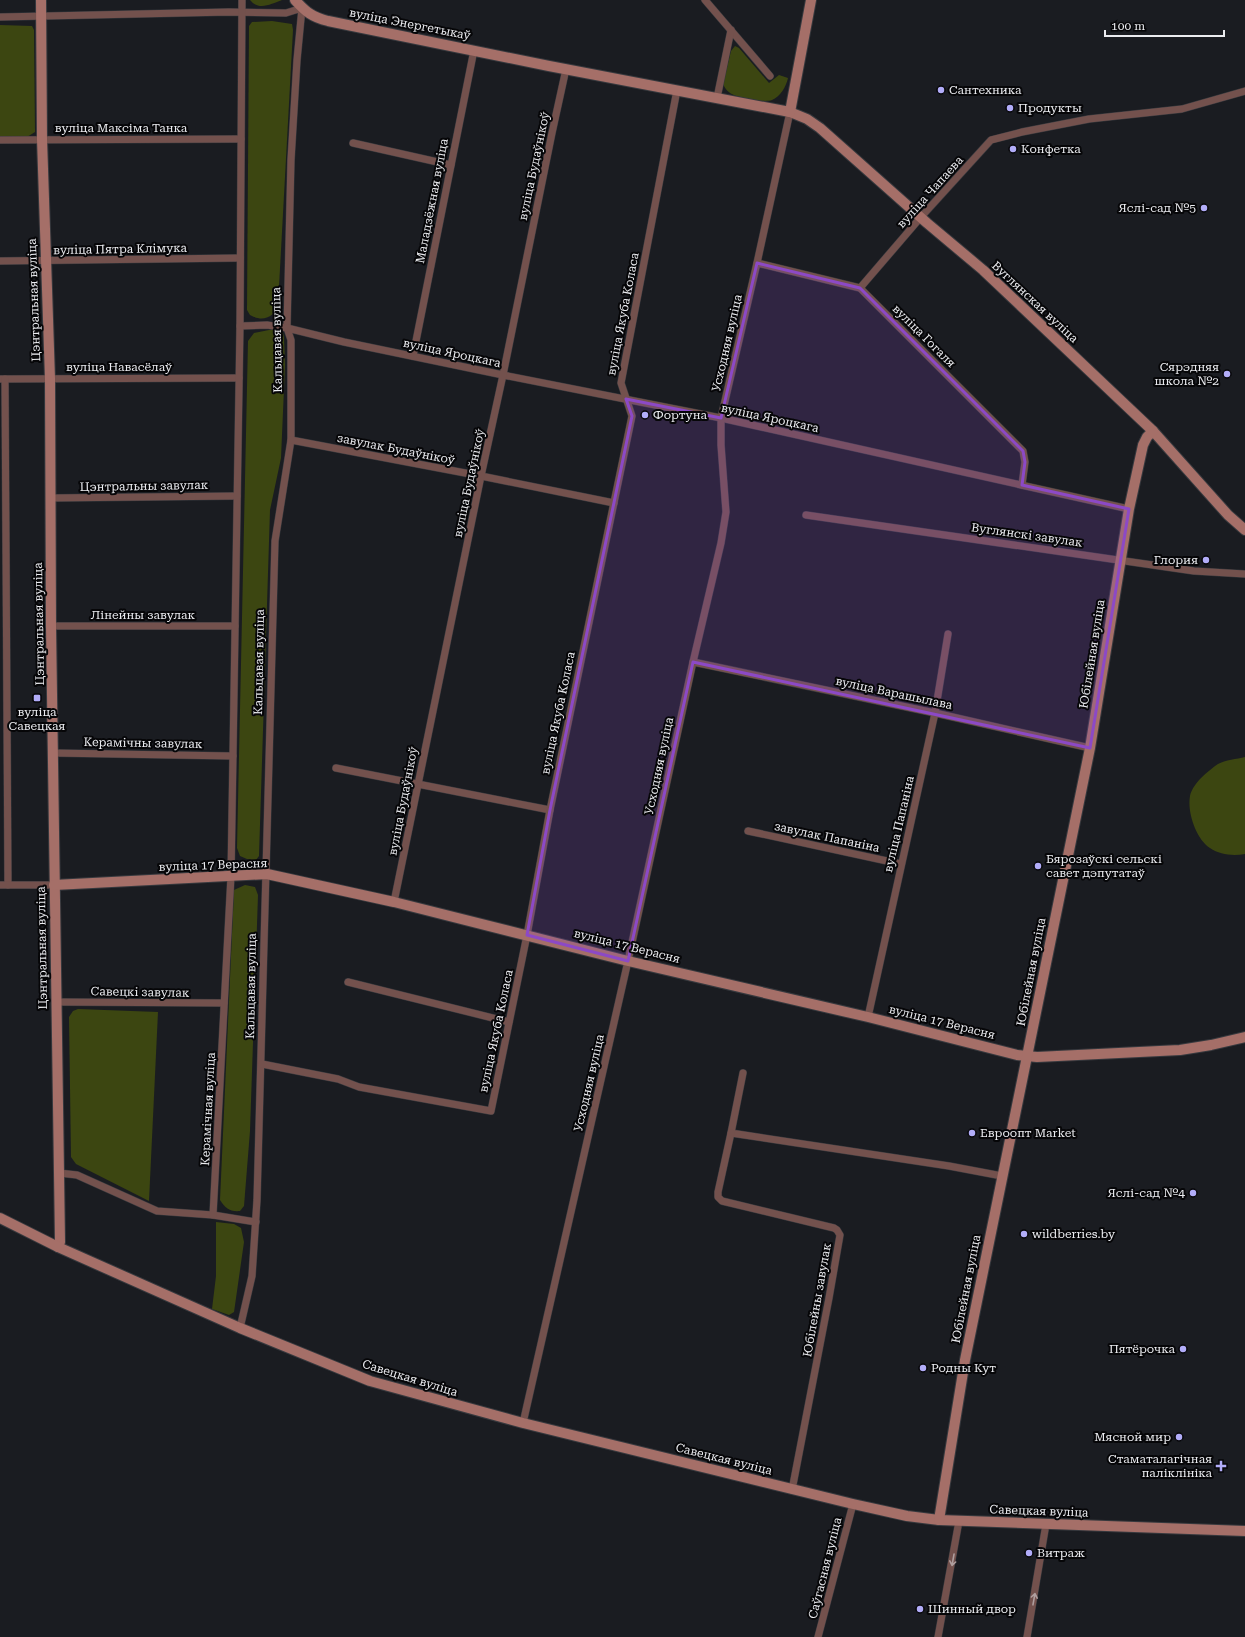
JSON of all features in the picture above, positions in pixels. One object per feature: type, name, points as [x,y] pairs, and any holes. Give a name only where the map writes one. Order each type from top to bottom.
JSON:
[{"type":"street","name":"Цэнтральная вуліца","points":[[41,0],[42,139],[50,379],[54,885],[60,1242],[58,1247]]},
{"type":"street","name":"Керамічная вуліца","points":[[213,1215],[231,876],[240,326],[242,0]]},
{"type":"street","points":[[705,0],[770,76]]},
{"type":"street","points":[[790,112],[811,0]]},
{"type":"street","points":[[0,18],[243,12],[286,13],[298,4]]},
{"type":"street","name":"вуліца Энергетыкаў","points":[[298,4],[315,17],[328,21],[790,112]]},
{"type":"street","name":"Кальцавая вуліца","points":[[240,1328],[252,1276],[256,1222],[262,1064],[275,540],[290,440],[291,340],[287,328],[291,160],[298,4]]},
{"type":"street","points":[[717,98],[731,30]]},
{"type":"street","name":"Маладзёжная вуліца","points":[[413,356],[474,50]]},
{"type":"street","name":"вуліца Будаўнікоў","points":[[394,902],[566,69]]},
{"type":"street","name":"вуліца Якуба Коласа","points":[[262,1064],[338,1079],[359,1087],[491,1112],[527,935],[550,810],[632,416],[621,384],[677,90]]},
{"type":"street","name":"вуліца Чапаева","points":[[860,288],[921,217],[991,140],[1028,131],[1096,118],[1182,109],[1245,91]]},
{"type":"street","name":"Вуглянская вуліца","points":[[790,112],[807,119],[820,128],[983,270],[1152,431],[1228,515],[1245,530]]},
{"type":"street","name":"Усходняя вуліца","points":[[523,1423],[721,543],[726,512],[721,445],[721,418],[790,112]]},
{"type":"street","name":"вуліца Максіма Танка","points":[[0,140],[241,139]]},
{"type":"street","points":[[353,143],[451,165]]},
{"type":"street","name":"вуліца Пятра Клімука","points":[[0,261],[240,258]]},
{"type":"street","points":[[757,263],[860,288]]},
{"type":"street","name":"вуліца Гогаля","points":[[860,288],[1023,451],[1025,462],[1022,485]]},
{"type":"street","name":"вуліца Яроцкага","points":[[240,326],[267,325],[287,328],[504,375],[721,418],[1129,509]]},
{"type":"street","name":"вуліца Навасёлаў","points":[[2,379],[238,378]]},
{"type":"street","points":[[2,379],[8,885]]},
{"type":"street","name":"Юбілейная вуліца","points":[[939,1520],[965,1360],[1067,852],[1090,748],[1129,509],[1144,445],[1147,437],[1152,431]]},
{"type":"street","name":"завулак Будаўнікоў","points":[[290,440],[614,503]]},
{"type":"street","name":"Цэнтральны завулак","points":[[51,498],[237,496]]},
{"type":"street","name":"Вуглянскі завулак","points":[[806,514],[1194,571],[1245,574]]},
{"type":"street","name":"Лінейны завулак","points":[[51,626],[235,626]]},
{"type":"street","name":"вуліца Папаніна","points":[[868,1017],[935,713],[948,634]]},
{"type":"street","name":"вуліца Варашылава","points":[[693,662],[935,713],[1090,748]]},
{"type":"street","name":"Керамічны завулак","points":[[53,753],[233,756]]},
{"type":"street","points":[[336,768],[550,810]]},
{"type":"street","name":"завулак Папаніна","points":[[748,831],[901,864]]},
{"type":"street","name":"вуліца 17 Верасня","points":[[0,885],[54,885],[267,874],[394,902],[628,961],[868,1017],[1017,1055],[1037,1057],[1180,1050],[1245,1037]]},
{"type":"street","points":[[348,982],[509,1022]]},
{"type":"street","name":"Савецкі завулак","points":[[56,1002],[224,1004]]},
{"type":"street","name":"Юбілейны завулак","points":[[743,1074],[718,1197],[722,1201],[834,1228],[840,1235],[792,1490]]},
{"type":"street","points":[[731,1133],[949,1166],[1002,1176]]},
{"type":"street","points":[[59,1173],[77,1175],[157,1211],[213,1215],[256,1222]]},
{"type":"street","name":"Савецкая вуліца","points":[[0,1218],[58,1247],[240,1328],[370,1381],[523,1423],[792,1490],[907,1516],[959,1521],[1245,1531]]},
{"type":"street","name":"Саўгасная вуліца","points":[[818,1637],[853,1504]]},
{"type":"street","points":[[938,1637],[959,1521]]},
{"type":"street","points":[[1027,1637],[1046,1524]]},
{"type":"highlighted area","points":[[757,263],[860,288],[1023,451],[1025,462],[1022,485],[1129,509],[1090,748],[693,662],[628,961],[527,935],[550,810],[632,416],[626,399],[721,418]]},
{"type":"green space","points":[[250,0],[282,0],[269,5],[261,6]]},
{"type":"green space","points":[[272,21],[292,24],[293,30],[278,305],[271,316],[267,318],[259,318],[250,315],[247,310],[249,26],[252,22]]},
{"type":"green space","points":[[0,25],[32,26],[34,30],[35,132],[27,137],[0,137]]},
{"type":"green space","points":[[735,46],[739,48],[769,83],[779,75],[788,78],[786,85],[778,97],[768,101],[753,100],[734,95],[726,89],[723,84],[731,51]]},
{"type":"green space","points":[[274,329],[283,333],[285,365],[281,458],[270,510],[259,856],[256,860],[247,859],[240,856],[237,848],[248,341],[254,333]]},
{"type":"green space","points":[[1245,757],[1245,854],[1222,854],[1205,844],[1197,832],[1191,817],[1189,802],[1190,796],[1194,786],[1218,764]]},
{"type":"green space","points":[[245,885],[255,887],[258,895],[250,1131],[244,1206],[240,1211],[233,1211],[228,1209],[220,1200],[234,890]]},
{"type":"green space","points":[[78,1009],[158,1012],[149,1201],[76,1164],[71,1157],[69,1017],[73,1011]]},
{"type":"green space","points":[[216,1222],[234,1224],[241,1228],[244,1242],[234,1312],[229,1315],[212,1309],[216,1276]]},
{"type":"place","name":"Сантехника","points":[[941,90]]},
{"type":"place","name":"Продукты","points":[[1010,108]]},
{"type":"place","name":"Конфетка","points":[[1013,149]]},
{"type":"place","name":"Яслі-сад №5","points":[[1204,208]]},
{"type":"place","name":"Сярэдняя школа №2","points":[[1227,374]]},
{"type":"place","name":"Фортуна","points":[[645,415]]},
{"type":"place","name":"Глория","points":[[1206,560]]},
{"type":"place","name":"вуліца Савецкая","points":[[37,698]]},
{"type":"place","name":"Бярозаўскі сельскі савет дэпутатаў","points":[[1038,866]]},
{"type":"place","name":"Евроопт Market","points":[[972,1133]]},
{"type":"place","name":"Яслі-сад №4","points":[[1193,1193]]},
{"type":"place","name":"wildberries.by","points":[[1024,1234]]},
{"type":"place","name":"Пятёрочка","points":[[1183,1349]]},
{"type":"place","name":"Родны Кут","points":[[923,1368]]},
{"type":"place","name":"Мясной мир","points":[[1179,1437]]},
{"type":"place","name":"Стаматалагічная паліклініка","points":[[1221,1466]]},
{"type":"place","name":"Витраж","points":[[1029,1553]]},
{"type":"place","name":"Шинный двор","points":[[920,1609]]}]
